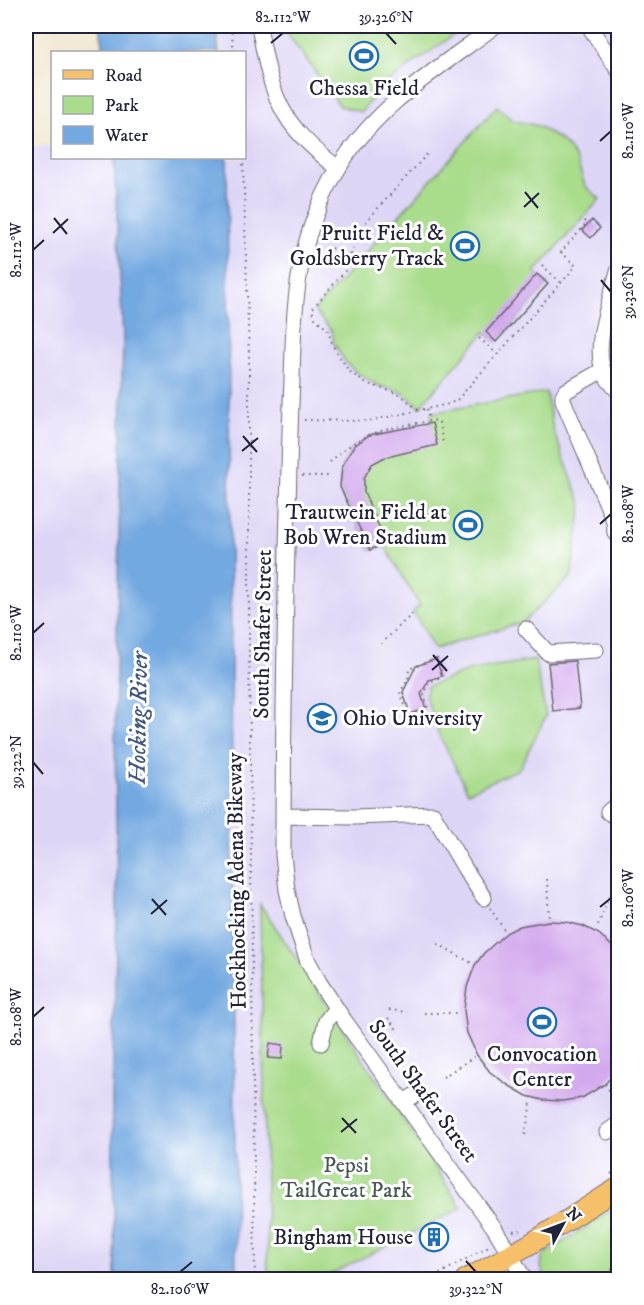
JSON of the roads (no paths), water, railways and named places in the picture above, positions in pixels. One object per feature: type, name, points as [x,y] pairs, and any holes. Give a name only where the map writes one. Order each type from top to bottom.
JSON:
[{"type":"main road","points":[[465,1280],[618,1188]]},
{"type":"street","points":[[259,26],[268,72],[282,110],[308,143],[338,168]]},
{"type":"street","name":"South Shafer Street","points":[[495,26],[386,110],[361,136],[338,168],[317,210],[306,240],[295,298],[287,540],[283,855],[292,916],[307,959],[319,982],[495,1229],[525,1280]]},
{"type":"street","points":[[589,26],[618,70]]},
{"type":"street","points":[[618,271],[600,340],[603,370],[618,391]]},
{"type":"street","points":[[603,370],[566,391],[563,400],[614,521],[615,533],[618,532]]},
{"type":"street","points":[[526,629],[548,653],[596,650]]},
{"type":"street","points":[[618,803],[608,812],[618,818]]},
{"type":"street","points":[[283,816],[354,817],[433,813],[484,898]]},
{"type":"street","points":[[321,1043],[326,1021],[336,1008]]},
{"type":"street","points":[[404,1102],[417,1094]]},
{"type":"water","points":[[100,26],[216,26],[219,51],[104,51]]},
{"type":"water","name":"Hocking River","points":[[114,159],[227,159],[236,1279],[115,1279],[112,1100],[117,911],[115,727],[123,337]]},
{"type":"waterway","points":[[230,809],[244,808]]},
{"type":"place","name":"Chessa Field","points":[[364,56]]},
{"type":"place","name":"Pruitt Field & Goldsberry Track","points":[[465,246]]},
{"type":"place","name":"Trautwein Field at Bob Wren Stadium","points":[[468,525]]},
{"type":"place","name":"Ohio University","points":[[322,718]]},
{"type":"place","name":"Convocation Center","points":[[542,1022]]},
{"type":"place","name":"Bingham House","points":[[434,1237]]},
{"type":"park label","name":"Pepsi TailGreat Park","points":[[346,1178]]}]
